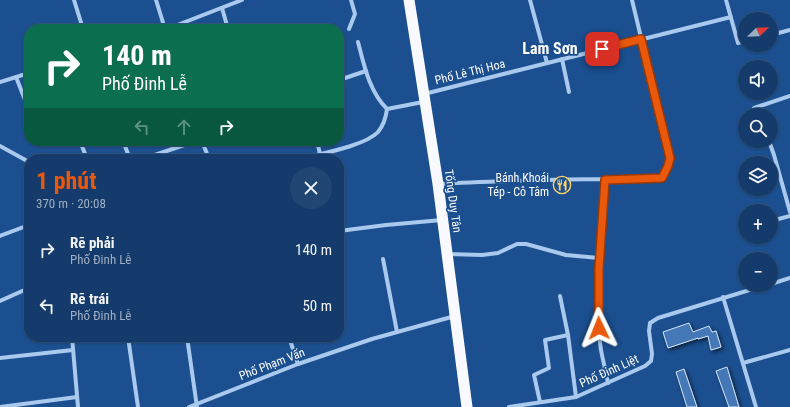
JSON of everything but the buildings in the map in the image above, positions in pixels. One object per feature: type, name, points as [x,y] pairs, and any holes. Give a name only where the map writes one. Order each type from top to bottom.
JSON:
[{"type":"highway","name":"Tống Duy Tân","points":[[409,0],[438,184],[467,407]]},
{"type":"street","points":[[74,0],[81,24]]},
{"type":"street","points":[[156,0],[164,24]]},
{"type":"street","points":[[179,24],[242,0]]},
{"type":"street","points":[[349,30],[355,14],[351,0]]},
{"type":"street","points":[[530,0],[547,63]]},
{"type":"street","points":[[438,184],[494,180],[605,180],[662,178],[670,158],[632,0]]},
{"type":"street","points":[[726,0],[738,43]]},
{"type":"street","points":[[222,8],[227,24]]},
{"type":"street","name":"Phố Lê Thị Hoa","points":[[387,109],[547,63],[731,17]]},
{"type":"street","points":[[778,33],[790,30]]},
{"type":"street","points":[[318,146],[320,154],[366,140],[378,132],[385,119],[387,109],[379,101],[366,71],[358,42]]},
{"type":"street","points":[[562,59],[569,92]]},
{"type":"street","points":[[344,78],[366,71]]},
{"type":"street","points":[[0,82],[24,75]]},
{"type":"street","points":[[16,77],[24,97]]},
{"type":"street","points":[[754,108],[790,96]]},
{"type":"street","points":[[0,146],[24,159]]},
{"type":"street","points":[[158,154],[181,146]]},
{"type":"street","points":[[772,148],[790,212]]},
{"type":"street","points":[[605,180],[599,258],[598,298],[601,350],[608,383]]},
{"type":"street","points":[[778,219],[790,216]]},
{"type":"street","points":[[344,230],[442,220]]},
{"type":"street","points":[[0,236],[24,226]]},
{"type":"street","points":[[447,254],[482,255],[498,253],[517,244],[526,244],[566,255],[599,258]]},
{"type":"street","points":[[383,259],[397,332]]},
{"type":"street","points":[[778,282],[790,278]]},
{"type":"street","points":[[0,295],[1,301],[24,290]]},
{"type":"street","name":"Phố Đinh Liệt","points":[[510,407],[576,396],[645,366],[651,361],[652,354],[649,331],[650,323],[658,318],[741,292]]},
{"type":"street","points":[[560,296],[568,336],[576,396]]},
{"type":"street","points":[[723,297],[756,407]]},
{"type":"street","name":"Phố Phạm Vấn","points":[[189,407],[298,364],[397,332],[455,316]]},
{"type":"street","points":[[540,402],[534,375],[549,368],[546,340],[568,336]]},
{"type":"street","points":[[72,342],[78,407]]},
{"type":"street","points":[[129,342],[138,407]]},
{"type":"street","points":[[189,342],[197,405]]},
{"type":"street","points":[[291,342],[298,364]]},
{"type":"street","points":[[0,358],[73,350]]},
{"type":"street","points":[[743,363],[790,350]]},
{"type":"street","points":[[0,407],[77,397]]},
{"type":"place","name":"Bánh Khoái Tép - Cô Tâm","points":[[562,185]]},
{"type":"district","name":"Lam Sơn","points":[[550,48]]},
{"type":"route","points":[[599,328],[599,268],[605,180],[662,178],[670,158],[641,39],[602,49]]}]
